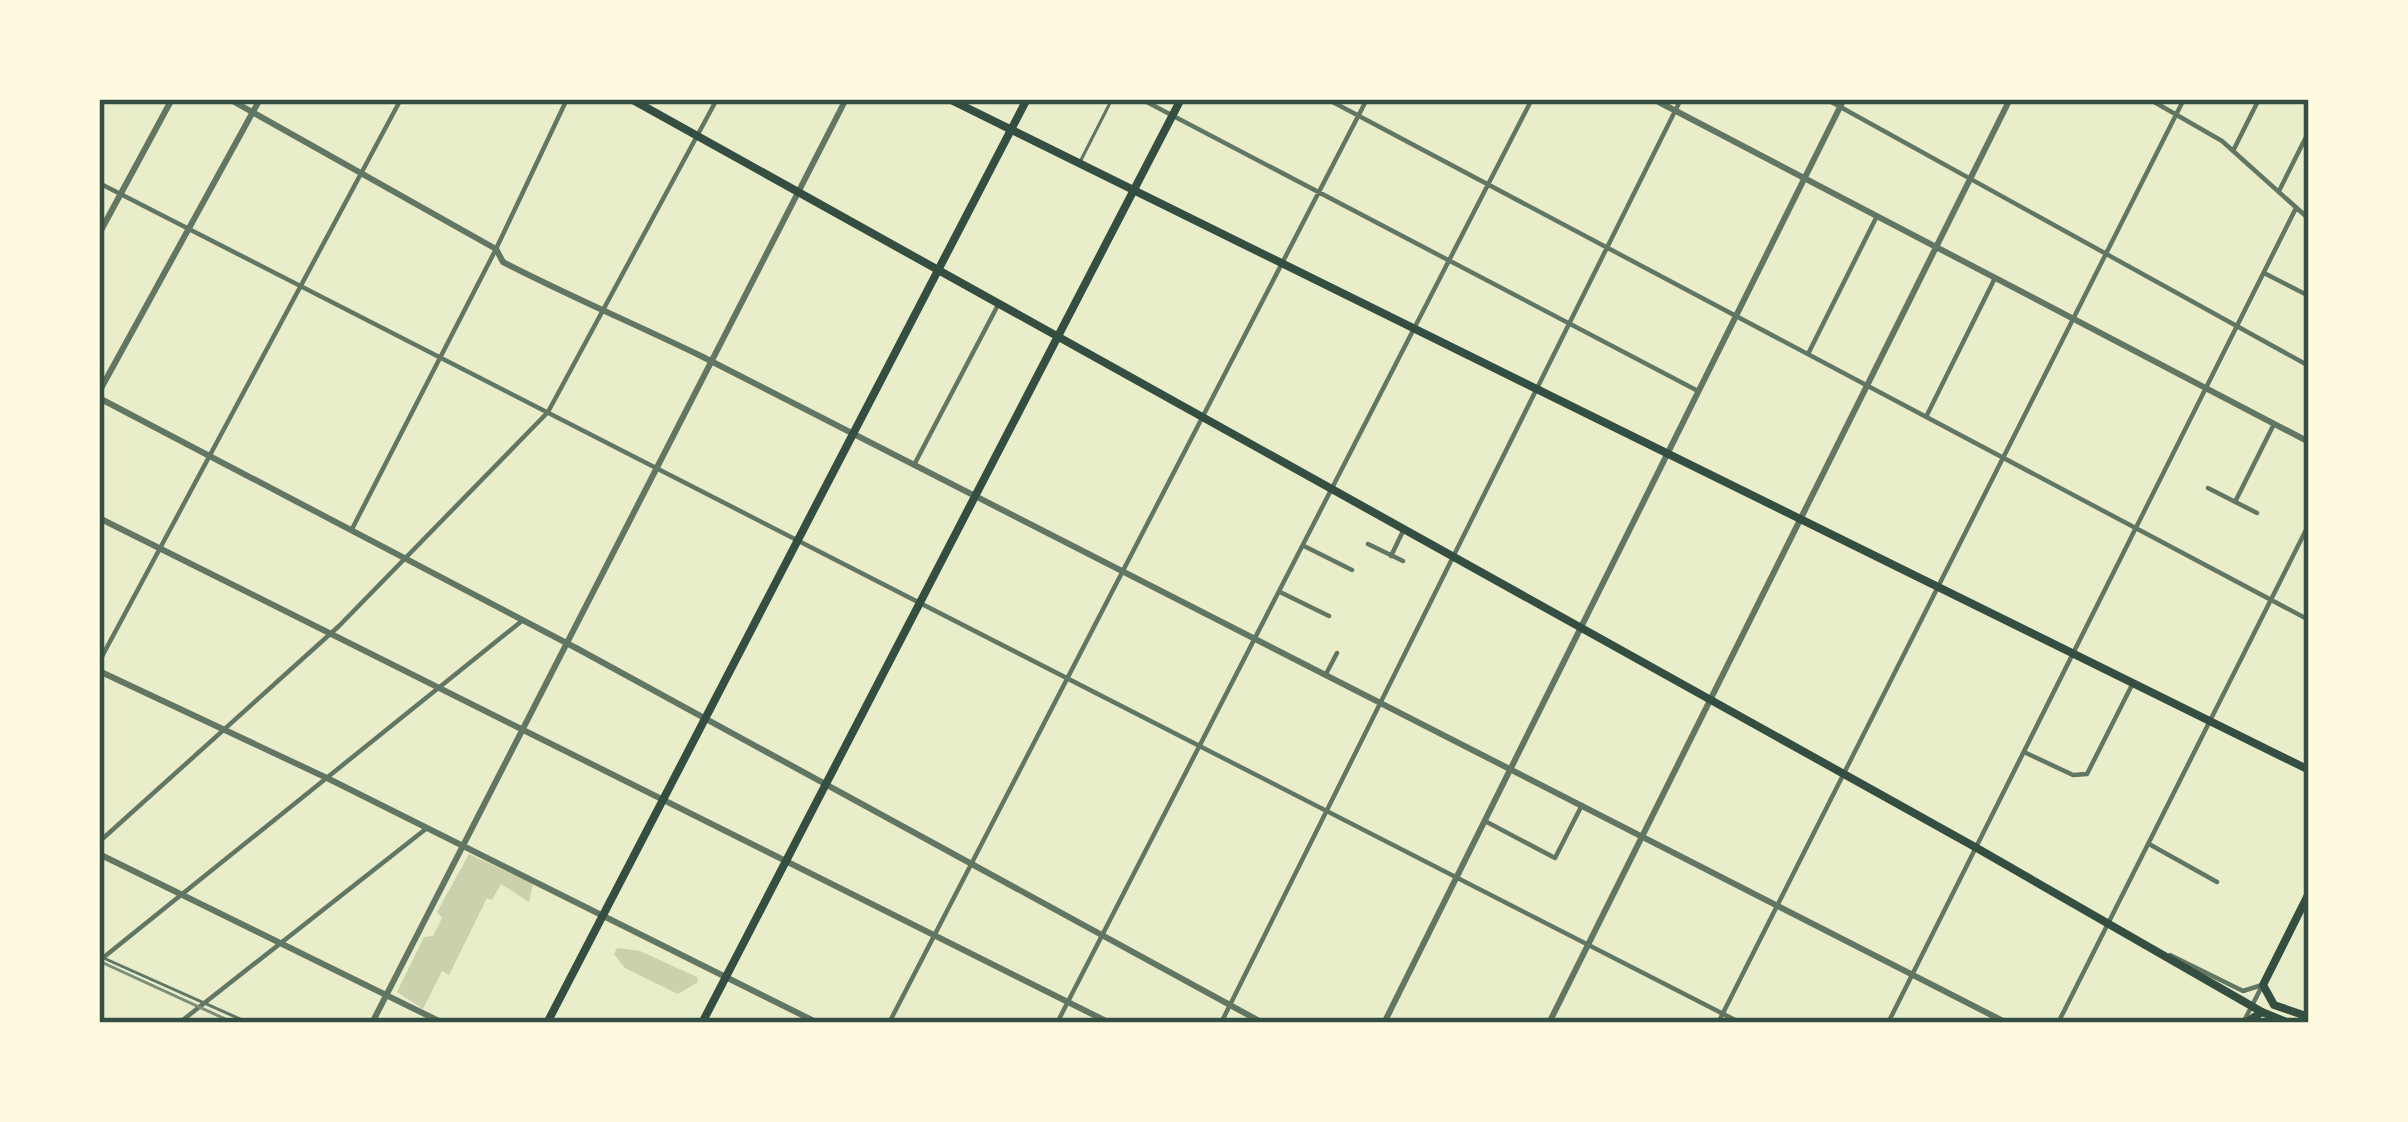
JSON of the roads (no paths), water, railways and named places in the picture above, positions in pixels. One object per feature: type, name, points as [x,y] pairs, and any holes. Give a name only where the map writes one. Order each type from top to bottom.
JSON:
[{"type":"main road","points":[[631,99],[2288,1023]]},
{"type":"main road","points":[[949,99],[2309,770]]},
{"type":"main road","points":[[547,1023],[1027,99]]},
{"type":"main road","points":[[702,1023],[1181,99]]},
{"type":"main road","points":[[2309,892],[2263,985],[2275,1005],[2309,1017]]},
{"type":"main road","points":[[2244,1023],[2262,1012]]},
{"type":"street","points":[[99,234],[172,99]]},
{"type":"street","points":[[229,99],[496,249],[503,262],[590,308],[604,310],[711,362],[2007,1023]]},
{"type":"street","points":[[260,99],[99,395],[1263,1023]]},
{"type":"street","points":[[401,99],[99,666],[818,1023]]},
{"type":"street","points":[[352,529],[567,99]]},
{"type":"street","points":[[99,842],[331,633],[548,412],[717,99]]},
{"type":"street","points":[[373,1023],[846,99]]},
{"type":"street","points":[[1079,164],[1112,99]]},
{"type":"street","points":[[1141,99],[1698,391]]},
{"type":"street","points":[[1327,99],[2309,620]]},
{"type":"street","points":[[889,1023],[1366,99]]},
{"type":"street","points":[[1057,1023],[1532,99]]},
{"type":"street","points":[[1653,99],[2309,442]]},
{"type":"street","points":[[1221,1023],[1681,99]]},
{"type":"street","points":[[1826,99],[1842,103],[1970,180],[2309,366]]},
{"type":"street","points":[[1549,1023],[2010,99]]},
{"type":"street","points":[[2149,99],[2234,149],[2309,219]]},
{"type":"street","points":[[1718,1023],[2184,99]]},
{"type":"street","points":[[2234,149],[2259,99]]},
{"type":"street","points":[[1384,1023],[1842,103]]},
{"type":"street","points":[[2279,191],[2309,131]]},
{"type":"street","points":[[99,183],[1742,1023]]},
{"type":"street","points":[[1888,1023],[2296,208]]},
{"type":"street","points":[[1808,354],[1877,216]]},
{"type":"street","points":[[2264,272],[2309,296]]},
{"type":"street","points":[[1926,417],[1995,278]]},
{"type":"street","points":[[914,466],[998,304]]},
{"type":"street","points":[[2235,502],[2274,424]]},
{"type":"street","points":[[2208,488],[2257,513]]},
{"type":"street","points":[[99,518],[1110,1023]]},
{"type":"street","points":[[1391,556],[1404,530]]},
{"type":"street","points":[[2058,1023],[2308,530]]},
{"type":"street","points":[[1368,544],[1403,561]]},
{"type":"street","points":[[1302,545],[1352,570]]},
{"type":"street","points":[[1278,591],[1329,616]]},
{"type":"street","points":[[249,1023],[100,958],[523,620]]},
{"type":"street","points":[[1326,674],[1337,653]]},
{"type":"street","points":[[2024,752],[2073,775],[2086,774],[2132,683]]},
{"type":"street","points":[[1485,821],[1556,858],[1582,805]]},
{"type":"street","points":[[178,1023],[427,828]]},
{"type":"street","points":[[2148,844],[2217,882]]},
{"type":"street","points":[[99,854],[443,1023]]},
{"type":"street","points":[[2158,951],[2240,990],[2251,992],[2263,985]]},
{"type":"street","points":[[2244,1023],[2263,985]]},
{"type":"tram line","points":[[99,961],[234,1023]]}]
